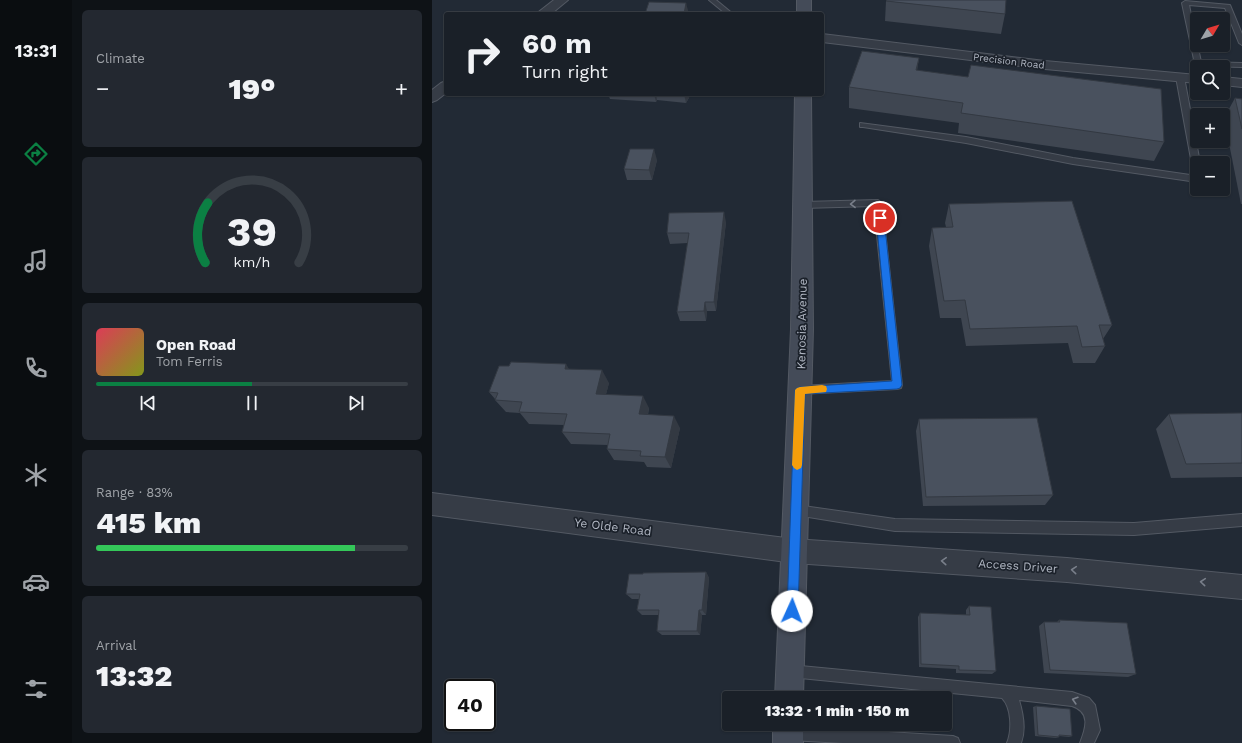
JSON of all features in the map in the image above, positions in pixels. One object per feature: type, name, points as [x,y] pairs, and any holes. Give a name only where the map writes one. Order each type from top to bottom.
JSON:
[{"type":"street","points":[[546,12],[562,0]]},
{"type":"street","points":[[804,0],[804,12]]},
{"type":"street","name":"Precision Road","points":[[824,38],[1038,64],[1180,77],[1190,73]]},
{"type":"street","points":[[1230,82],[1242,83]]},
{"type":"street","points":[[432,97],[444,88]]},
{"type":"street","name":"Kenosia Avenue","points":[[789,691],[800,390],[803,96]]},
{"type":"street","name":"Ye Olde Road","points":[[432,504],[794,551]]},
{"type":"street","name":"Access Driver","points":[[794,551],[1067,570],[1242,587]]},
{"type":"lane","points":[[712,0],[727,12]]},
{"type":"lane","points":[[1196,60],[1185,3],[1228,6],[1242,43]]},
{"type":"lane","points":[[1230,66],[1242,65]]},
{"type":"lane","points":[[1180,77],[1194,156]]},
{"type":"lane","points":[[863,125],[966,140],[1073,161],[1190,178]]},
{"type":"lane","points":[[800,390],[897,385],[878,203],[803,205]]},
{"type":"lane","points":[[796,510],[896,525],[1134,529],[1242,520]]},
{"type":"lane","points":[[790,671],[1072,699],[1084,703],[1090,710],[1093,730],[1087,743]]},
{"type":"lane","points":[[1005,692],[1013,701],[1017,728],[1016,740],[1014,743]]},
{"type":"lane","points":[[788,733],[953,743]]},
{"type":"building","points":[[1006,0],[1005,14],[886,1]]},
{"type":"building","points":[[649,2],[686,3],[684,12],[646,12]]},
{"type":"building","points":[[862,51],[919,58],[916,70],[968,77],[971,65],[1161,89],[1164,142],[961,113],[963,103],[849,87]]},
{"type":"building","points":[[1235,98],[1242,99],[1242,129]]},
{"type":"building","points":[[630,149],[654,149],[649,170],[624,169]]},
{"type":"building","points":[[1072,201],[1112,325],[1099,325],[1105,346],[1082,347],[1077,326],[970,329],[965,300],[944,301],[932,228],[953,227],[949,204]]},
{"type":"building","points":[[724,212],[714,302],[705,302],[704,311],[677,312],[689,233],[667,233],[669,213]]},
{"type":"building","points":[[511,362],[566,364],[565,369],[602,370],[596,394],[643,396],[639,414],[674,416],[665,457],[640,456],[641,451],[607,449],[610,434],[562,432],[567,414],[519,412],[522,402],[495,400],[498,393],[489,392],[499,366],[509,366]]},
{"type":"building","points":[[1242,413],[1242,463],[1186,464],[1169,414]]},
{"type":"building","points":[[1037,418],[1053,495],[926,497],[919,419]]},
{"type":"building","points":[[706,572],[702,610],[699,610],[697,631],[657,631],[659,610],[637,610],[640,594],[626,594],[629,574]]},
{"type":"building","points":[[969,606],[991,607],[996,671],[959,670],[959,666],[921,664],[920,613],[970,615]]},
{"type":"building","points":[[1059,620],[1127,623],[1136,674],[1050,670],[1044,622],[1060,622]]},
{"type":"building","points":[[1036,706],[1070,709],[1072,736],[1059,735],[1059,737],[1038,735]]},
{"type":"slow traffic","points":[[797,465],[800,390],[822,389]]},
{"type":"route","points":[[792,611],[800,390],[897,385],[880,218]]}]
